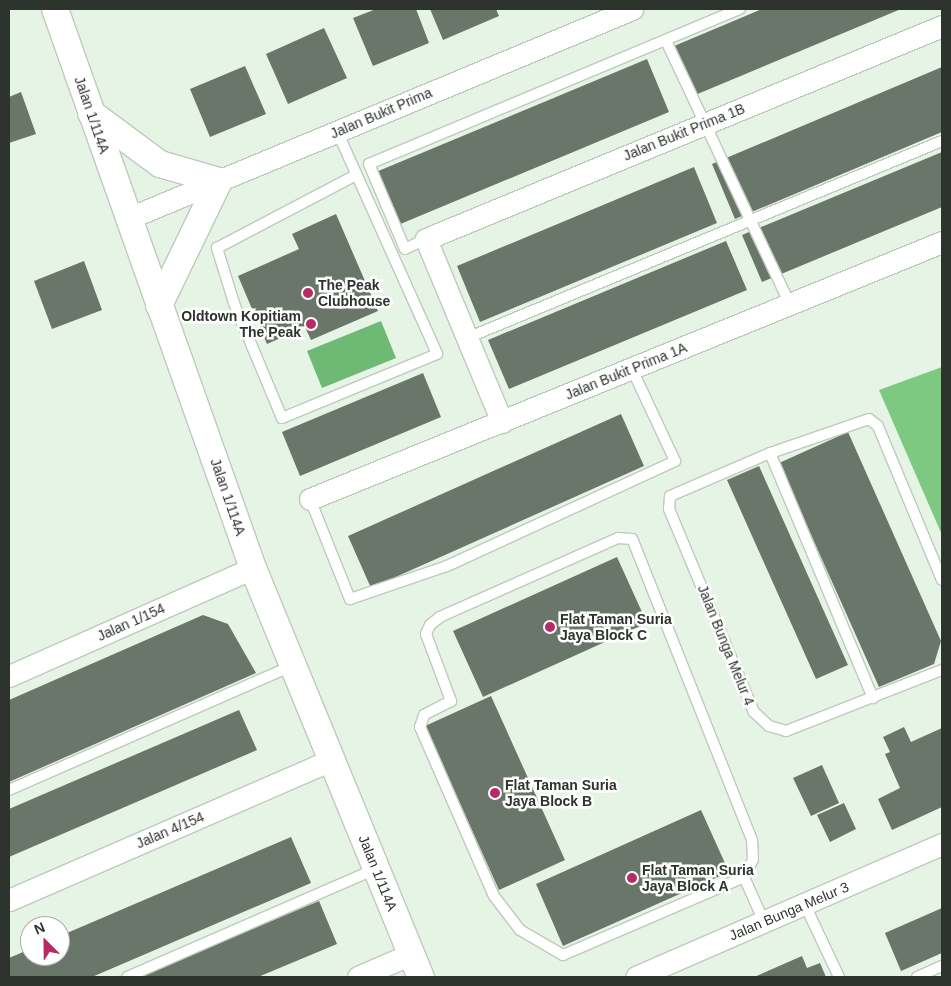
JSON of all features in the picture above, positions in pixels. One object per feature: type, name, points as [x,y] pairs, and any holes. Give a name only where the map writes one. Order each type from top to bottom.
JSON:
[{"type":"street","name":"Jalan 1/114A","points":[[55,9],[253,568],[416,966]]},
{"type":"street","name":"Jalan Bukit Prima","points":[[129,218],[632,9]]},
{"type":"street","name":"Jalan Bukit Prima 1B","points":[[426,239],[942,26]]},
{"type":"street","points":[[91,113],[160,164],[219,181],[159,305]]},
{"type":"street","points":[[426,239],[502,422]]},
{"type":"street","name":"Jalan Bukit Prima 1A","points":[[310,499],[942,242]]},
{"type":"street","name":"Jalan 1/154","points":[[9,676],[253,568]]},
{"type":"street","name":"Jalan 4/154","points":[[9,900],[332,760]]},
{"type":"street","name":"Jalan Bunga Melur 3","points":[[636,977],[942,844]]},
{"type":"street","points":[[358,977],[416,966]]},
{"type":"lane","points":[[426,239],[405,249],[369,164],[667,43],[740,9]]},
{"type":"lane","points":[[667,43],[790,304]]},
{"type":"lane","points":[[337,131],[437,354],[282,418],[234,303],[217,248],[356,175]]},
{"type":"lane","points":[[467,338],[942,141]]},
{"type":"lane","points":[[310,499],[350,599],[447,566],[675,460],[632,369]]},
{"type":"lane","points":[[873,698],[770,453],[870,419],[878,426],[942,580]]},
{"type":"lane","name":"Jalan Bunga Melur 4","points":[[770,453],[670,496],[669,509],[754,712],[769,726],[786,731],[942,670]]},
{"type":"lane","points":[[618,538],[632,539],[752,840],[753,859],[744,877],[563,955],[520,930],[494,896],[420,727],[424,715],[451,701],[426,634],[430,625],[440,617],[618,538]]},
{"type":"lane","points":[[9,790],[293,665]]},
{"type":"lane","points":[[127,977],[376,869]]},
{"type":"lane","points":[[744,877],[764,922]]},
{"type":"lane","points":[[805,905],[839,977]]},
{"type":"lane","points":[[917,977],[942,966]]},
{"type":"shaded area","points":[[381,321],[396,358],[322,388],[307,351]]},
{"type":"shaded area","points":[[942,367],[942,535],[879,390]]},
{"type":"building","points":[[376,9],[416,9],[429,43],[373,66],[353,18]]},
{"type":"building","points":[[430,9],[496,9],[499,16],[443,40]]},
{"type":"building","points":[[762,9],[901,9],[688,98],[667,49]]},
{"type":"building","points":[[324,28],[347,78],[288,104],[266,54]]},
{"type":"building","points":[[647,59],[669,112],[398,225],[376,172]]},
{"type":"building","points":[[245,66],[266,114],[210,137],[190,89]]},
{"type":"building","points":[[942,67],[942,132],[735,219],[712,164]]},
{"type":"building","points":[[21,92],[36,134],[9,143],[9,97]]},
{"type":"building","points":[[942,152],[942,207],[762,282],[742,235]]},
{"type":"building","points":[[694,167],[717,223],[480,322],[457,266]]},
{"type":"building","name":"The Peak Clubhouse","points":[[336,214],[378,311],[311,340],[305,327],[267,344],[238,276],[299,249],[292,234]]},
{"type":"building","points":[[726,241],[747,290],[509,389],[488,340]]},
{"type":"building","points":[[84,261],[102,310],[52,329],[34,281]]},
{"type":"building","points":[[423,373],[441,417],[300,476],[282,432]]},
{"type":"building","points":[[621,414],[644,466],[371,588],[348,536]]},
{"type":"building","points":[[848,432],[941,641],[934,664],[879,687],[779,463]]},
{"type":"building","points":[[759,466],[848,665],[816,679],[727,480]]},
{"type":"building","name":"Flat Taman Suria Jaya Block C","points":[[617,557],[647,623],[483,697],[453,631]]},
{"type":"building","points":[[203,615],[228,624],[256,673],[9,782],[9,700]]},
{"type":"building","name":"Flat Taman Suria Jaya Block B","points":[[491,696],[565,860],[499,890],[425,726]]},
{"type":"building","points":[[239,710],[257,750],[9,857],[9,809]]},
{"type":"building","points":[[904,727],[911,742],[942,728],[942,807],[892,830],[878,799],[900,788],[885,754],[890,752],[883,737]]},
{"type":"building","points":[[822,765],[839,803],[811,816],[793,778]]},
{"type":"building","points":[[844,803],[856,829],[830,842],[817,815]]},
{"type":"building","name":"Flat Taman Suria Jaya Block A","points":[[701,810],[729,872],[563,946],[536,884]]},
{"type":"building","points":[[291,837],[311,883],[92,977],[9,977],[9,958],[20,953],[20,966],[70,966],[70,932]]},
{"type":"building","points":[[319,901],[337,944],[258,977],[138,977]]},
{"type":"building","points":[[942,908],[942,953],[901,971],[885,933]]},
{"type":"building","points":[[802,956],[807,968],[820,963],[826,977],[754,977]]},
{"type":"place","name":"The Peak Clubhouse","points":[[308,293]]},
{"type":"place","name":"Oldtown Kopitiam The Peak","points":[[311,324]]},
{"type":"place","name":"Flat Taman Suria Jaya Block C","points":[[550,627]]},
{"type":"place","name":"Flat Taman Suria Jaya Block B","points":[[495,793]]},
{"type":"place","name":"Flat Taman Suria Jaya Block A","points":[[632,878]]}]
